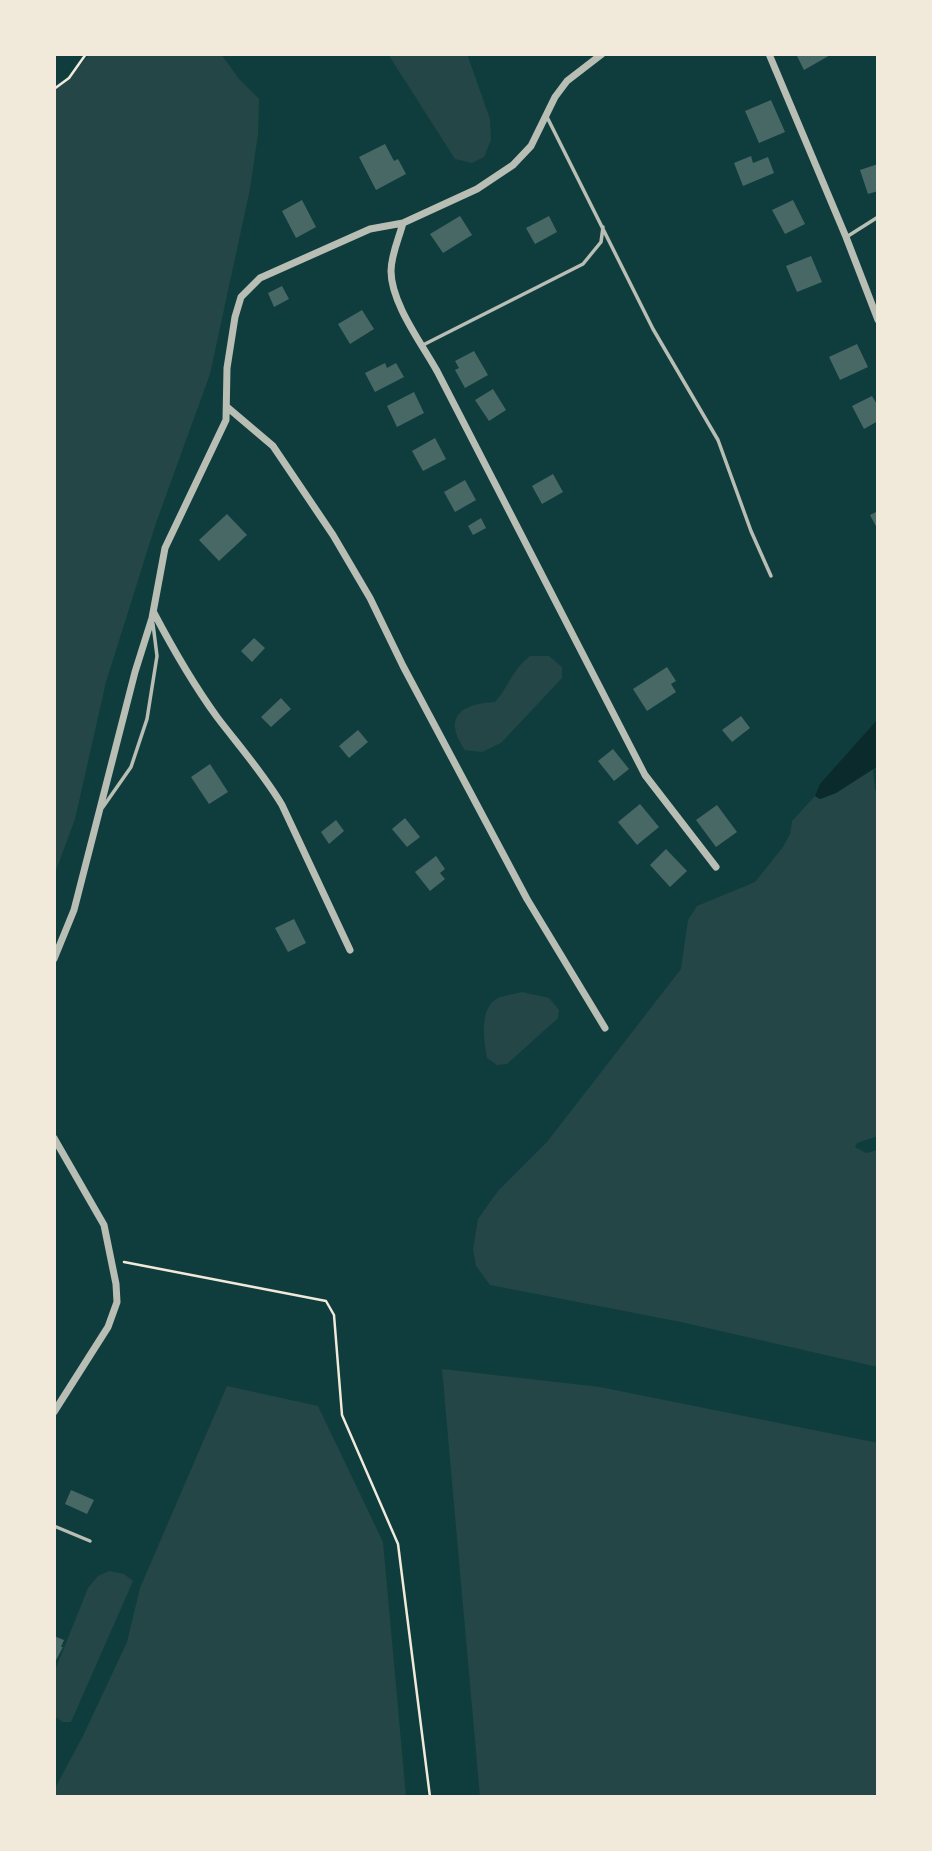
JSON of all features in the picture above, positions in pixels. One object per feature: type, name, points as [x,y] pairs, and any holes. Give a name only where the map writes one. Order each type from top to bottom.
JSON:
[{"type":"street","points":[[54,959],[74,910],[135,672],[153,615],[165,548],[226,420],[227,368],[241,297],[260,278],[370,229],[403,223],[477,189],[513,165],[531,146],[555,97],[567,81],[602,54]]},
{"type":"street","points":[[769,54],[878,320]]},
{"type":"street","points":[[403,223],[393,258],[393,284],[404,314],[423,345],[587,657],[645,775],[716,867]]},
{"type":"street","points":[[227,407],[273,446],[333,535],[381,617],[402,666],[527,899],[605,1028]]},
{"type":"street","points":[[153,615],[178,660],[215,715],[270,785],[282,805],[350,950]]},
{"type":"street","points":[[54,1138],[104,1225],[117,1302],[108,1327],[54,1412]]},
{"type":"lane","points":[[547,116],[653,329],[718,440],[751,531],[771,576]]},
{"type":"lane","points":[[846,237],[878,217]]},
{"type":"lane","points":[[423,345],[583,264],[601,242],[603,225]]},
{"type":"lane","points":[[98,814],[131,767],[147,719],[157,656],[153,615]]},
{"type":"lane","points":[[54,1526],[90,1541]]},
{"type":"path","points":[[54,89],[69,78],[86,54]]},
{"type":"path","points":[[110,1260],[326,1301],[334,1315],[342,1415],[398,1544],[430,1797]]},
{"type":"shaded area","points":[[90,54],[221,54],[239,79],[259,99],[258,134],[250,189],[210,374],[156,523],[106,682],[75,819],[54,876],[54,89],[69,78]]},
{"type":"shaded area","points":[[388,54],[467,54],[490,119],[491,140],[484,157],[472,163],[455,159]]},
{"type":"shaded area","points":[[530,656],[549,656],[562,667],[562,678],[501,743],[482,752],[465,750],[455,728],[459,714],[473,706],[495,702]]},
{"type":"shaded area","points":[[878,719],[878,766],[836,793],[820,799],[815,796],[820,784]]},
{"type":"shaded area","points":[[873,769],[875,790],[878,794],[878,1136],[857,1143],[855,1147],[866,1153],[878,1150],[878,1367],[681,1322],[490,1285],[476,1266],[473,1249],[478,1219],[498,1191],[547,1142],[681,969],[688,920],[697,906],[755,882],[783,847],[790,834],[792,821],[815,796],[820,799],[836,793]]},
{"type":"shaded area","points":[[522,992],[549,998],[559,1010],[558,1018],[507,1064],[497,1065],[487,1058],[485,1016],[493,1001]]},
{"type":"shaded area","points":[[442,1369],[600,1387],[878,1443],[878,1797],[480,1797]]},
{"type":"shaded area","points":[[227,1386],[318,1406],[383,1542],[406,1797],[54,1797],[54,1790],[83,1736],[127,1642],[140,1588]]},
{"type":"shaded area","points":[[109,1571],[124,1574],[133,1581],[71,1722],[63,1722],[54,1716],[54,1673],[88,1588],[98,1576]]},
{"type":"building","points":[[796,54],[832,54],[804,70]]},
{"type":"building","points":[[771,100],[785,132],[759,143],[745,111]]},
{"type":"building","points":[[385,144],[394,161],[398,159],[406,174],[376,190],[359,157]]},
{"type":"building","points":[[751,156],[753,163],[768,157],[774,173],[743,186],[734,163]]},
{"type":"building","points":[[878,164],[878,191],[868,194],[860,170]]},
{"type":"building","points":[[302,200],[316,227],[296,238],[282,211]]},
{"type":"building","points":[[793,200],[805,224],[785,234],[772,210]]},
{"type":"building","points":[[460,216],[472,235],[443,253],[430,234]]},
{"type":"building","points":[[549,216],[557,232],[535,244],[526,228]]},
{"type":"building","points":[[811,256],[822,282],[797,292],[786,266]]},
{"type":"building","points":[[282,286],[289,299],[274,307],[268,293]]},
{"type":"building","points":[[362,310],[374,329],[350,344],[338,324]]},
{"type":"building","points":[[857,344],[868,367],[840,380],[829,357]]},
{"type":"building","points":[[474,351],[488,375],[465,388],[455,370],[459,368],[455,361]]},
{"type":"building","points":[[385,363],[387,368],[396,363],[404,377],[375,392],[365,373]]},
{"type":"building","points":[[493,389],[506,410],[489,421],[475,400]]},
{"type":"building","points":[[414,392],[424,413],[397,427],[387,406]]},
{"type":"building","points":[[872,396],[878,406],[878,421],[864,429],[852,406]]},
{"type":"building","points":[[435,438],[446,459],[423,471],[412,451]]},
{"type":"building","points":[[553,474],[563,492],[542,504],[532,486]]},
{"type":"building","points":[[465,480],[476,500],[455,512],[444,492]]},
{"type":"building","points":[[878,511],[878,530],[870,515]]},
{"type":"building","points":[[227,514],[247,535],[219,561],[199,540]]},
{"type":"building","points":[[481,518],[486,528],[473,535],[468,526]]},
{"type":"building","points":[[254,638],[265,648],[252,662],[241,651]]},
{"type":"building","points":[[667,667],[676,681],[671,684],[676,692],[647,711],[633,689]]},
{"type":"building","points":[[281,698],[291,709],[271,727],[261,717]]},
{"type":"building","points":[[741,716],[750,728],[732,742],[722,730]]},
{"type":"building","points":[[358,730],[368,742],[349,758],[339,746]]},
{"type":"building","points":[[613,749],[629,769],[614,781],[598,761]]},
{"type":"building","points":[[210,764],[228,792],[209,804],[191,777]]},
{"type":"building","points":[[640,804],[659,827],[637,845],[618,822]]},
{"type":"building","points":[[717,805],[737,832],[716,847],[696,820]]},
{"type":"building","points":[[405,818],[420,837],[407,847],[392,829]]},
{"type":"building","points":[[336,820],[344,831],[329,844],[321,832]]},
{"type":"building","points":[[666,849],[687,871],[670,887],[650,865]]},
{"type":"building","points":[[436,856],[445,869],[440,873],[445,879],[430,891],[415,872]]},
{"type":"building","points":[[294,919],[306,943],[288,952],[275,928]]},
{"type":"building","points":[[71,1490],[94,1500],[87,1514],[65,1504]]},
{"type":"building","points":[[54,1636],[64,1640],[54,1664]]}]
